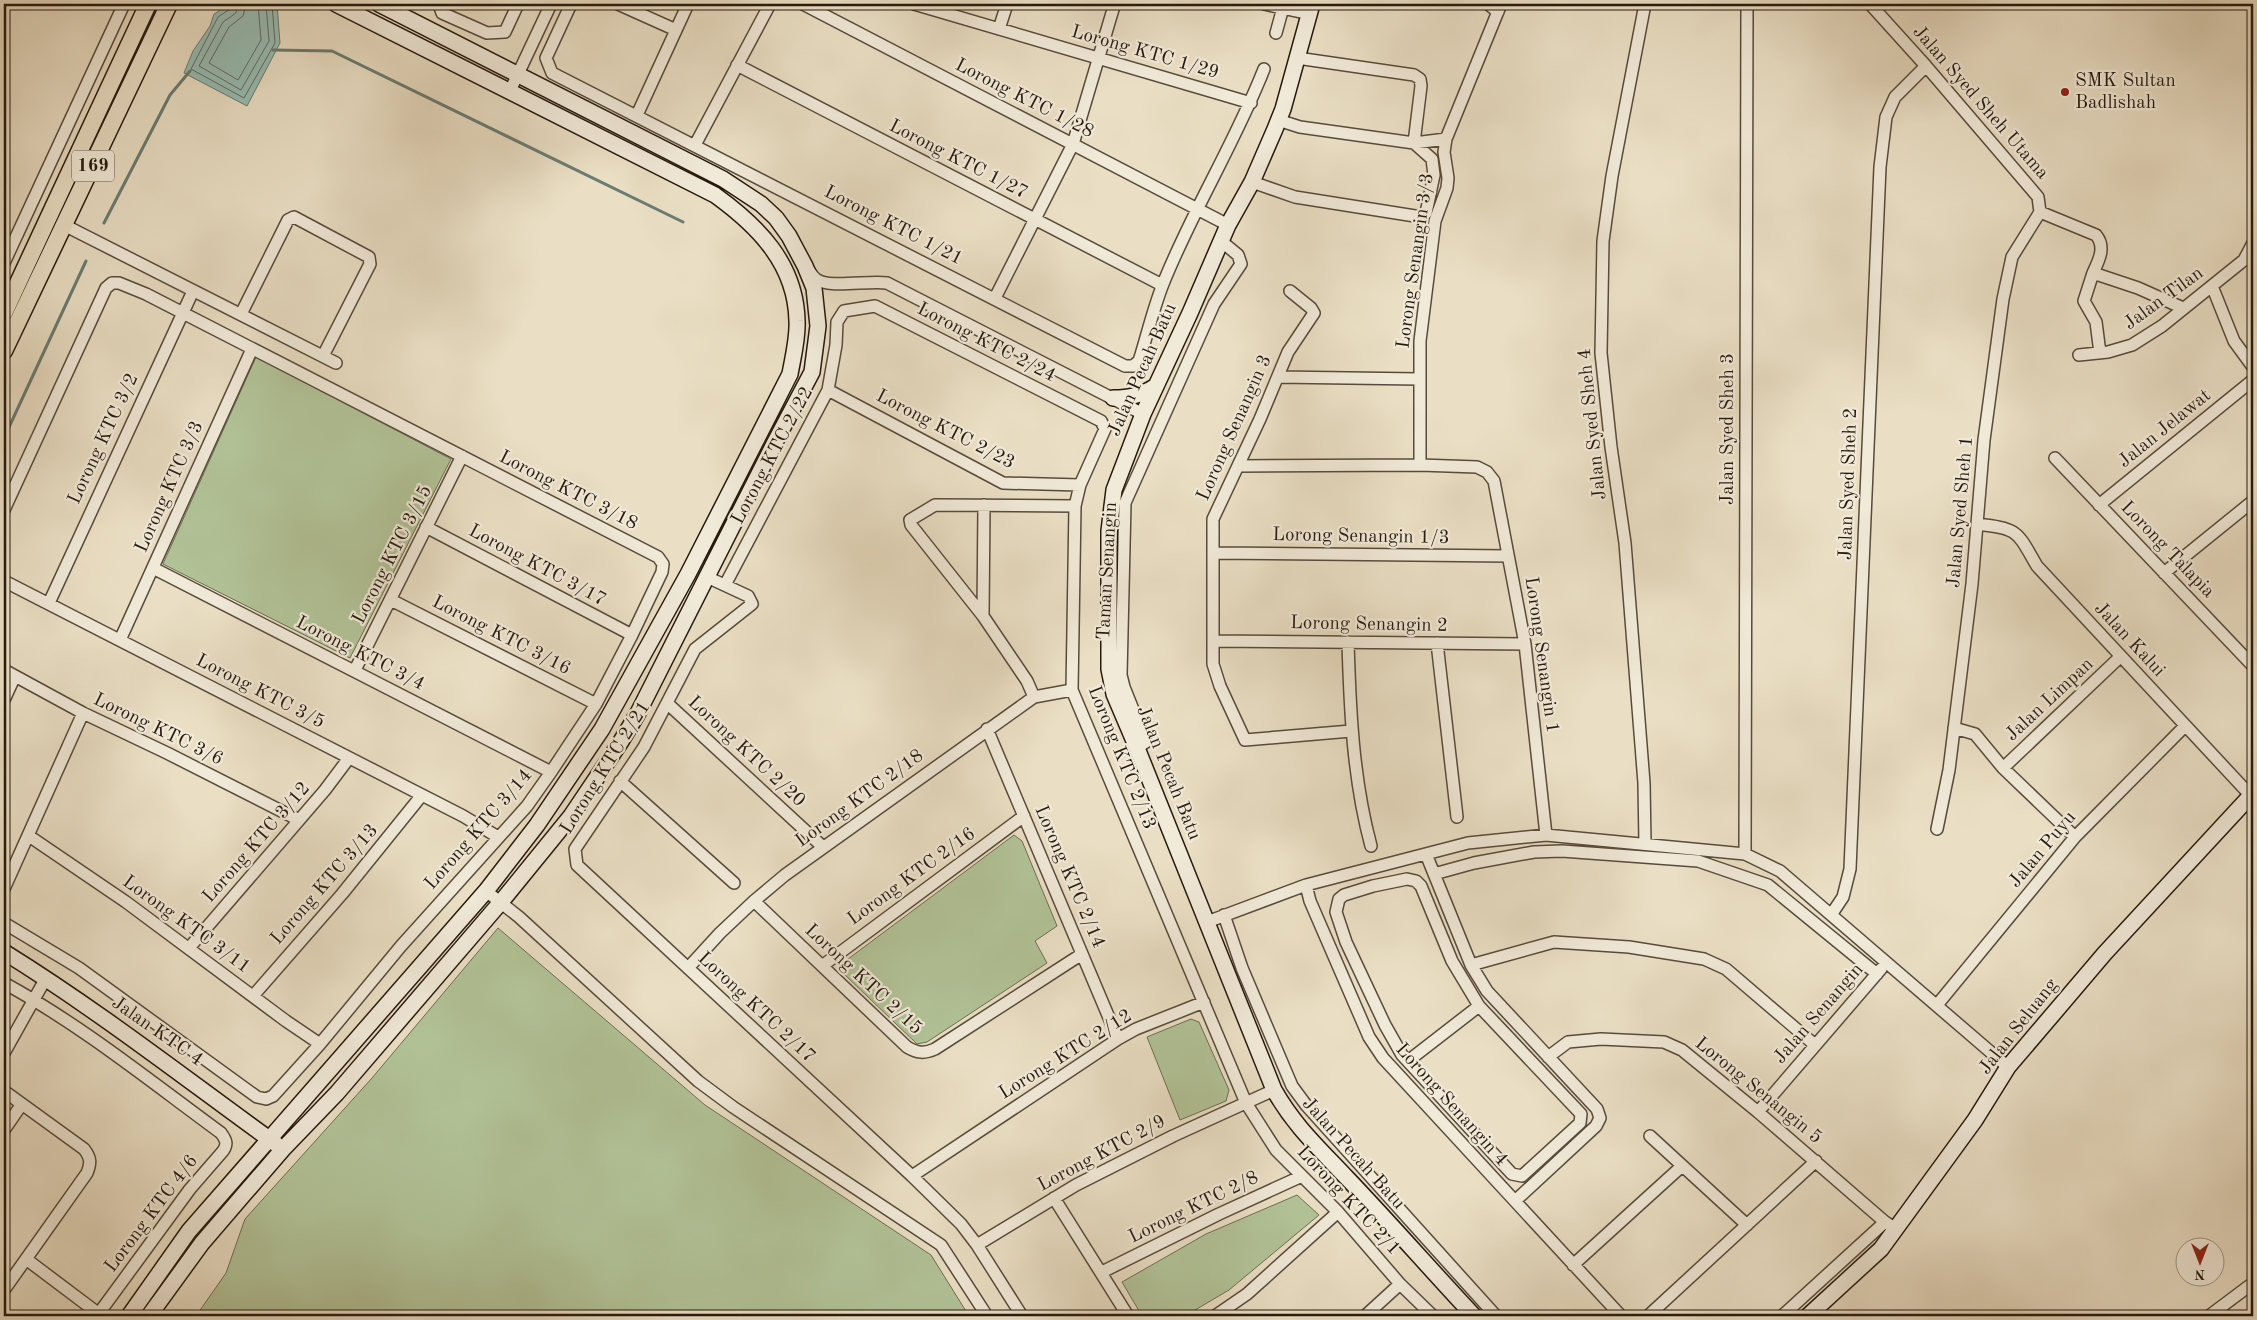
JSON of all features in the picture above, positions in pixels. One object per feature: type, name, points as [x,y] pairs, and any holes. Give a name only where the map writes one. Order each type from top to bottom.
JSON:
[{"type":"main road","name":"169","points":[[4,313],[148,4]]},
{"type":"main road","name":"169","points":[[4,351],[9,324],[64,225],[169,4]]},
{"type":"street","points":[[4,263],[124,4]]},
{"type":"street","points":[[129,1316],[188,1231],[486,891],[537,825],[602,729],[688,574],[790,374],[797,321],[794,296],[788,277],[777,256],[764,236],[741,214],[715,195],[336,4]]},
{"type":"street","points":[[149,1316],[202,1243],[283,1149],[337,1093],[502,902],[571,816],[620,743],[812,372],[818,326],[814,288],[789,236],[776,218],[761,204],[723,180],[379,4]]},
{"type":"street","points":[[439,4],[442,13],[487,33],[505,32],[518,4]]},
{"type":"street","points":[[510,91],[551,4]]},
{"type":"street","name":"Lorong KTC 1/21","points":[[571,4],[546,58],[552,73],[1125,366],[1133,366],[1139,361],[1162,285],[1197,209],[1250,103],[1264,69]]},
{"type":"street","points":[[618,4],[676,30]]},
{"type":"street","points":[[637,115],[688,4]]},
{"type":"street","points":[[695,145],[770,4]]},
{"type":"street","name":"Lorong KTC 1/28","points":[[803,4],[1228,225]]},
{"type":"street","name":"Lorong KTC 1/29","points":[[914,4],[1250,103]]},
{"type":"street","points":[[999,29],[1007,4]]},
{"type":"street","points":[[1264,4],[1311,9]]},
{"type":"street","points":[[1488,4],[1500,8]]},
{"type":"street","name":"Jalan Syed Sheh 4","points":[[1645,844],[1644,783],[1625,543],[1611,447],[1601,353],[1603,241],[1612,176],[1646,4]]},
{"type":"street","name":"Jalan Syed Sheh 3","points":[[1744,854],[1747,4]]},
{"type":"street","name":"Jalan Syed Sheh Utama","points":[[1870,4],[1926,66],[2038,198],[2040,209]]},
{"type":"street","points":[[995,298],[1073,144],[1114,6]]},
{"type":"street","points":[[1276,33],[1283,6]]},
{"type":"street","name":"Lorong Senangin 3/3","points":[[1420,465],[1420,341],[1435,221],[1447,188],[1444,152],[1446,139],[1500,8]]},
{"type":"street","name":"Jalan Pecah Batu","points":[[1311,9],[1278,120],[1252,182],[1228,225],[1143,414],[1114,490],[1109,531],[1109,669],[1114,694],[1274,1090],[1287,1114],[1474,1316]]},
{"type":"street","points":[[1297,58],[1414,75],[1420,80],[1422,86],[1414,143]]},
{"type":"street","name":"Lorong KTC 1/27","points":[[737,65],[1162,285]]},
{"type":"street","name":"Jalan Syed Sheh 2","points":[[1831,915],[1843,897],[1850,869],[1880,167],[1886,117],[1895,97],[1926,66]]},
{"type":"street","points":[[1278,120],[1300,127],[1414,143],[1446,139]]},
{"type":"street","points":[[1252,182],[1296,197],[1423,216],[1426,212],[1434,175],[1432,159],[1414,143]]},
{"type":"street","points":[[2040,209],[2096,235],[2101,240],[2101,250],[2084,301],[2096,322],[2100,353]]},
{"type":"street","name":"Jalan Syed Sheh 1","points":[[1937,829],[1949,770],[1972,584],[1984,440],[2003,298],[2012,257],[2040,209]]},
{"type":"street","points":[[241,314],[290,217],[294,217],[369,257],[370,264],[323,356]]},
{"type":"street","points":[[64,225],[336,363]]},
{"type":"street","name":"Taman Senangin","points":[[1137,748],[1146,742],[1121,675],[1125,503],[1214,304],[1241,264],[1238,255],[1221,241]]},
{"type":"street","name":"Jalan Tilan","points":[[2079,355],[2100,353],[2132,345],[2162,326],[2244,260],[2253,243]]},
{"type":"street","points":[[805,266],[815,279],[834,284],[873,281],[887,283],[1143,414]]},
{"type":"street","points":[[2093,273],[2138,288],[2183,308]]},
{"type":"street","points":[[4,510],[106,288],[112,283],[119,283],[146,294],[462,456]]},
{"type":"street","points":[[816,302],[825,289],[834,284]]},
{"type":"street","points":[[2212,286],[2234,341],[2253,367]]},
{"type":"street","name":"Lorong KTC 3/2","points":[[49,603],[193,291]]},
{"type":"street","name":"Lorong Senangin 3","points":[[1290,291],[1312,308],[1314,313],[1288,352],[1213,519],[1213,664],[1220,686],[1245,740],[1351,731]]},
{"type":"street","name":"Lorong KTC 2/24","points":[[844,311],[875,306],[1101,421],[1105,429]]},
{"type":"street","name":"Lorong KTC 2/22","points":[[725,585],[828,390],[836,345],[837,322],[844,311]]},
{"type":"street","name":"Lorong KTC 3/3","points":[[120,640],[252,349]]},
{"type":"street","points":[[1278,377],[1419,379]]},
{"type":"street","name":"Jalan Jelawat","points":[[2099,505],[2253,380]]},
{"type":"street","points":[[1113,398],[1129,398],[1142,394],[1156,386]]},
{"type":"street","name":"Lorong KTC 2/23","points":[[828,390],[1003,483],[1080,485]]},
{"type":"street","name":"Lorong KTC 2/13","points":[[1105,429],[1080,485],[1076,506],[1072,690],[1204,1002]]},
{"type":"street","name":"Lorong KTC 3/15","points":[[355,670],[462,456]]},
{"type":"street","name":"Lorong KTC 3/18","points":[[462,456],[658,557]]},
{"type":"street","name":"Lorong Talapia","points":[[2055,458],[2253,664]]},
{"type":"street","points":[[1238,466],[1420,465]]},
{"type":"street","name":"Lorong Senangin 1","points":[[1420,465],[1477,467],[1487,472],[1494,481],[1525,644],[1546,835]]},
{"type":"street","points":[[2164,573],[2253,501]]},
{"type":"street","points":[[1034,697],[1027,680],[983,616],[911,525],[910,520],[934,505],[1076,506]]},
{"type":"street","points":[[983,616],[984,505]]},
{"type":"street","name":"Jalan Kalui","points":[[1977,524],[2005,527],[2020,536],[2036,566],[2185,726],[2252,794]]},
{"type":"street","name":"Lorong KTC 3/17","points":[[426,527],[632,635]]},
{"type":"street","name":"Lorong Senangin 1/3","points":[[1213,553],[1508,556]]},
{"type":"street","name":"Lorong KTC 3/14","points":[[4,923],[79,968],[257,1097],[266,1099],[273,1096],[320,1044],[401,946],[527,806],[596,704],[662,572],[663,564],[658,557]]},
{"type":"street","name":"Lorong KTC 3/4","points":[[153,568],[551,772]]},
{"type":"street","points":[[707,576],[725,585]]},
{"type":"street","name":"Lorong KTC 3/5","points":[[4,581],[463,816],[498,837]]},
{"type":"street","name":"Lorong KTC 2/21","points":[[578,864],[575,849],[644,747],[695,649],[752,604],[748,596],[725,585]]},
{"type":"street","name":"Lorong KTC 3/16","points":[[391,600],[596,704]]},
{"type":"street","name":"Lorong Senangin 2","points":[[1213,641],[1525,644]]},
{"type":"street","points":[[1348,642],[1351,731],[1361,809],[1371,846]]},
{"type":"street","points":[[1437,643],[1457,818]]},
{"type":"street","name":"Jalan Limpan","points":[[2003,768],[2120,657]]},
{"type":"street","name":"Lorong KTC 3/6","points":[[4,670],[83,713],[167,753],[298,820]]},
{"type":"street","points":[[4,700],[15,676]]},
{"type":"street","name":"Lorong KTC 2/18","points":[[688,968],[720,932],[754,901],[823,847],[1034,697],[1072,690]]},
{"type":"street","name":"Lorong KTC 2/20","points":[[667,703],[823,847]]},
{"type":"street","points":[[4,889],[83,713]]},
{"type":"street","name":"Jalan Puyu","points":[[1937,1005],[2075,837],[2185,726]]},
{"type":"street","points":[[1954,728],[1975,734],[2003,768],[2075,837]]},
{"type":"street","name":"Lorong KTC 2/14","points":[[987,729],[1118,1039]]},
{"type":"street","name":"Lorong KTC 3/12","points":[[189,948],[349,758]]},
{"type":"street","points":[[620,781],[734,883]]},
{"type":"street","name":"Jalan Seluang","points":[[1808,1316],[1881,1249],[1891,1225],[1975,1120],[2008,1066],[2105,953],[2252,794]]},
{"type":"street","name":"Lorong KTC 3/13","points":[[253,996],[354,879],[422,796]]},
{"type":"street","name":"Lorong KTC 2/16","points":[[822,966],[1024,816]]},
{"type":"street","points":[[1207,922],[1265,902],[1306,885],[1468,843],[1546,835],[1744,854],[1780,871],[2008,1066]]},
{"type":"street","name":"Lorong KTC 3/11","points":[[29,836],[126,902],[320,1044]]},
{"type":"street","points":[[1434,874],[1474,863],[1534,852],[1562,851],[1698,861],[1768,885],[1877,974]]},
{"type":"street","points":[[1426,854],[1471,965],[1487,991],[1596,1109],[1600,1118],[1596,1126],[1514,1201]]},
{"type":"street","name":"Lorong KTC 2/17","points":[[578,864],[961,1224],[977,1245],[1022,1316]]},
{"type":"street","points":[[1407,880],[1416,881],[1422,886],[1452,961],[1479,1006],[1581,1114],[1582,1120],[1522,1176],[1512,1174],[1402,1055],[1385,1025],[1346,942],[1336,912],[1339,899],[1344,895],[1407,880]]},
{"type":"street","name":"Lorong Senangin 4","points":[[1306,885],[1310,901],[1369,1037],[1383,1058],[1621,1316]]},
{"type":"street","points":[[486,891],[502,902],[698,1081],[733,1107],[940,1245],[987,1316]]},
{"type":"street","name":"Lorong KTC 2/15","points":[[754,901],[906,1047],[916,1052],[926,1053],[1082,954]]},
{"type":"street","points":[[1433,916],[1448,909]]},
{"type":"street","points":[[1224,915],[1242,968],[1292,1086],[1306,1105],[1496,1316]]},
{"type":"street","points":[[1332,948],[1346,942]]},
{"type":"street","points":[[1471,965],[1554,942],[1629,947],[1704,959],[1726,969],[1815,1045]]},
{"type":"street","name":"Jalan KTC 4","points":[[4,952],[46,978],[166,1061],[283,1149]]},
{"type":"street","name":"Jalan Senangin","points":[[1758,1112],[1887,962]]},
{"type":"street","points":[[4,1053],[46,978]]},
{"type":"street","points":[[4,982],[35,1000]]},
{"type":"street","name":"Lorong KTC 4/6","points":[[35,1000],[74,1025],[221,1133],[226,1140],[226,1146],[190,1188],[106,1304],[95,1313]]},
{"type":"street","points":[[1204,1002],[1246,1103]]},
{"type":"street","name":"Lorong KTC 2/12","points":[[912,1176],[1118,1039],[1136,1029],[1204,1002]]},
{"type":"street","points":[[1408,1061],[1479,1006]]},
{"type":"street","name":"Lorong Senangin 5","points":[[1548,1057],[1568,1042],[1601,1039],[1664,1042],[1682,1050],[1891,1225]]},
{"type":"street","points":[[1554,1086],[1565,1075]]},
{"type":"street","name":"Lorong KTC 2/9","points":[[977,1245],[1076,1184],[1166,1139],[1274,1090]]},
{"type":"street","points":[[4,1091],[84,1149],[90,1156],[90,1165],[86,1173],[4,1290]]},
{"type":"street","name":"Lorong KTC 2/1","points":[[1246,1103],[1276,1150],[1338,1212],[1400,1284],[1433,1316]]},
{"type":"street","points":[[4,1130],[22,1104]]},
{"type":"street","points":[[1650,1136],[1747,1225]]},
{"type":"street","points":[[1476,1159],[1488,1147]]},
{"type":"street","points":[[1648,1316],[1816,1161]]},
{"type":"street","points":[[1574,1265],[1682,1166]]},
{"type":"street","name":"Lorong KTC 2/8","points":[[1102,1272],[1218,1214],[1302,1176]]},
{"type":"street","points":[[1054,1198],[1128,1316]]},
{"type":"street","points":[[1215,1316],[1247,1294],[1338,1212]]},
{"type":"street","points":[[1782,1316],[1891,1225]]},
{"type":"street","points":[[26,1259],[95,1313]]},
{"type":"street","points":[[2208,1316],[2253,1283]]},
{"type":"street","points":[[1365,1316],[1400,1284]]},
{"type":"green space","points":[[256,357],[451,459],[350,658],[163,564]]},
{"type":"green space","points":[[1014,835],[1022,841],[1057,926],[1035,941],[1047,963],[927,1042],[917,1044],[844,974],[844,962]]},
{"type":"green space","points":[[498,928],[705,1105],[931,1255],[969,1316],[196,1316],[226,1273],[245,1219],[372,1078]]},
{"type":"green space","points":[[1191,1019],[1199,1022],[1229,1090],[1226,1101],[1180,1120],[1147,1037]]},
{"type":"green space","points":[[1297,1195],[1319,1215],[1229,1290],[1185,1316],[1142,1316],[1122,1282],[1206,1234]]},
{"type":"water","points":[[277,4],[280,43],[247,106],[184,73],[193,51],[210,26],[214,14],[229,5]]},
{"type":"waterway","points":[[273,50],[332,51],[683,222]]},
{"type":"waterway","points":[[104,223],[170,95],[190,71]]},
{"type":"waterway","points":[[4,438],[86,261]]},
{"type":"place","name":"SMK Sultan Badlishah","points":[[2065,92]]}]
